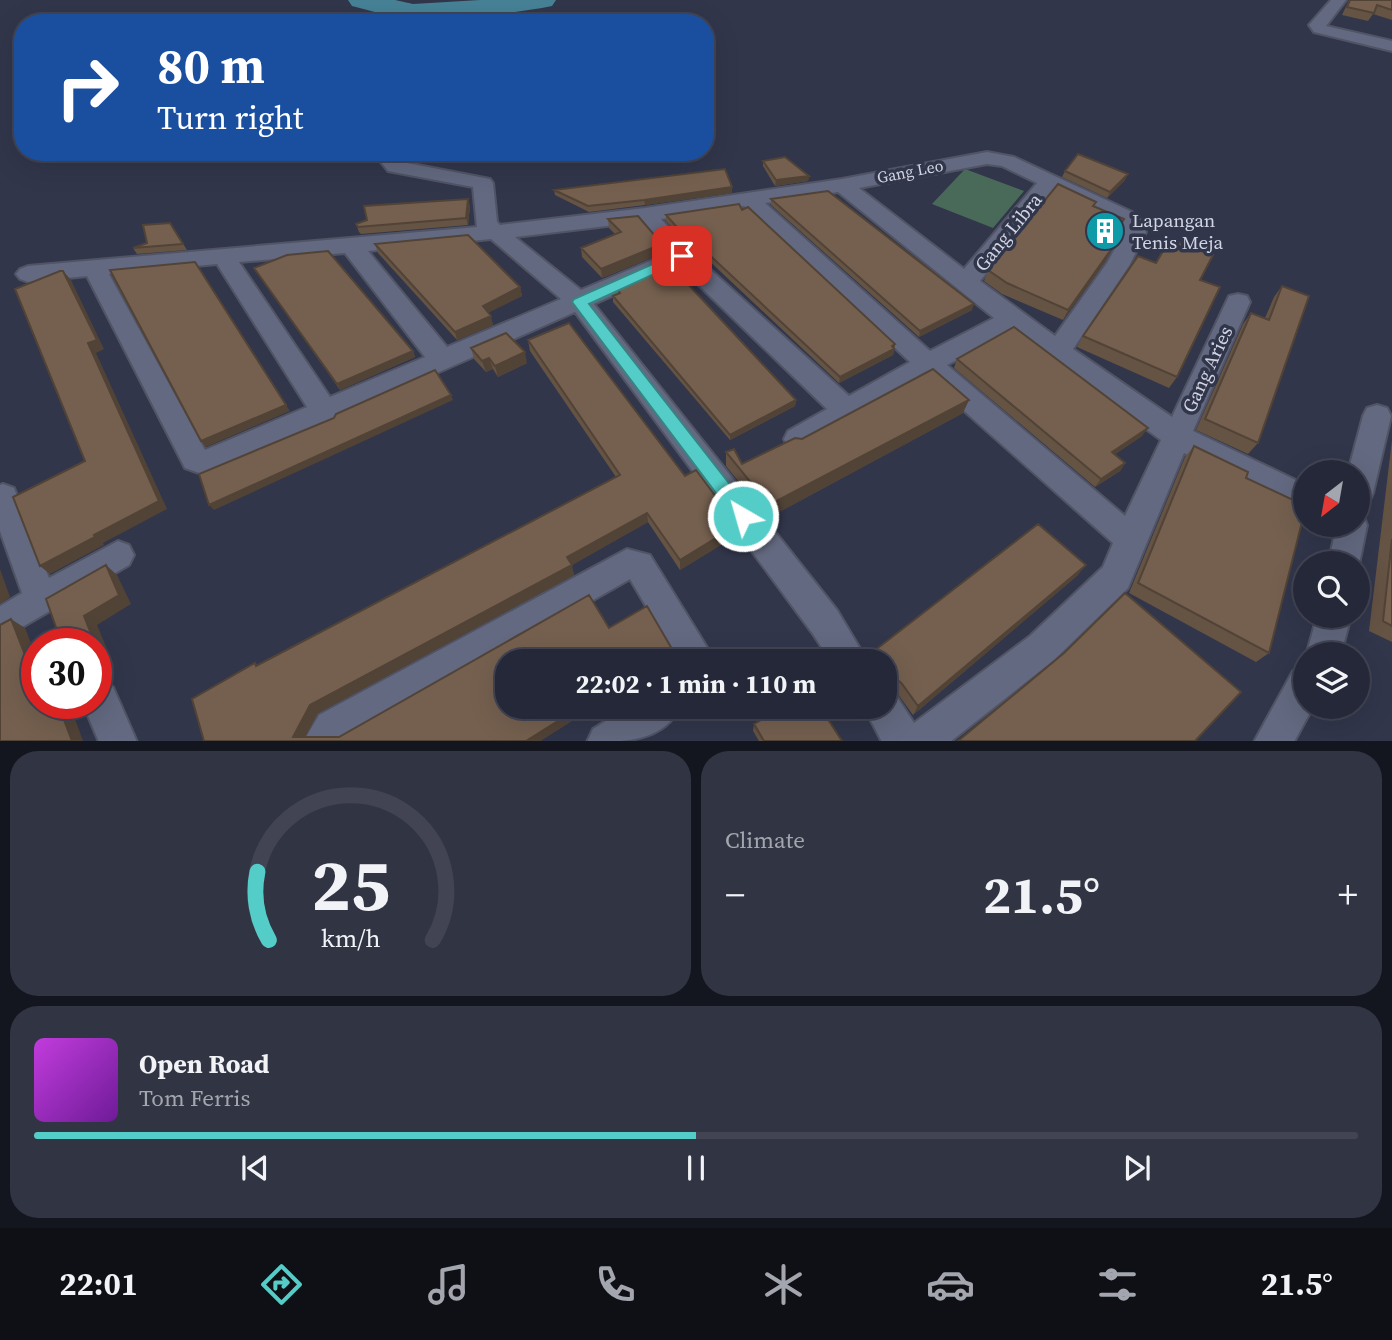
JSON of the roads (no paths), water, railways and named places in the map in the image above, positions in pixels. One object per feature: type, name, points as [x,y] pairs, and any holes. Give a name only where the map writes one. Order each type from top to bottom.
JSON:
[{"type":"street","points":[[1339,0],[1317,25],[1330,33],[1392,46]]},
{"type":"street","name":"Gang Leo","points":[[28,274],[495,232],[645,215],[842,185],[978,158],[1007,161],[1050,181]]},
{"type":"street","points":[[391,161],[395,167],[483,183],[486,224],[580,302],[825,622],[843,649]]},
{"type":"street","points":[[1050,181],[1124,217],[1132,224],[1135,232],[1117,266],[1058,351]]},
{"type":"street","name":"Gang Libra","points":[[966,283],[1050,181]]},
{"type":"street","points":[[842,185],[1012,319],[1177,436],[1293,494]]},
{"type":"street","points":[[748,199],[928,363],[1130,539]]},
{"type":"street","points":[[645,215],[682,256],[847,411]]},
{"type":"street","points":[[351,245],[443,361]]},
{"type":"street","points":[[95,269],[197,461],[213,462],[682,256]]},
{"type":"street","points":[[224,257],[326,412]]},
{"type":"street","name":"Gang Aries","points":[[1177,436],[1238,302]]},
{"type":"street","points":[[798,439],[928,363],[1012,319]]},
{"type":"street","points":[[1366,460],[1377,416]]},
{"type":"street","points":[[919,741],[1042,648],[1116,577],[1130,539],[1177,436]]},
{"type":"street","points":[[0,498],[3,496],[41,601]]},
{"type":"street","points":[[0,624],[118,555]]},
{"type":"street","points":[[322,741],[332,728],[627,564],[639,565],[691,649]]},
{"type":"street","points":[[1273,741],[1293,706]]},
{"type":"street","points":[[108,719],[117,741]]},
{"type":"street","points":[[606,741],[642,719]]},
{"type":"street","points":[[890,719],[905,741]]},
{"type":"waterway","points":[[362,0],[413,13],[462,11],[542,0]]},
{"type":"place","name":"Lapangan Tenis Meja","points":[[1105,231]]}]
